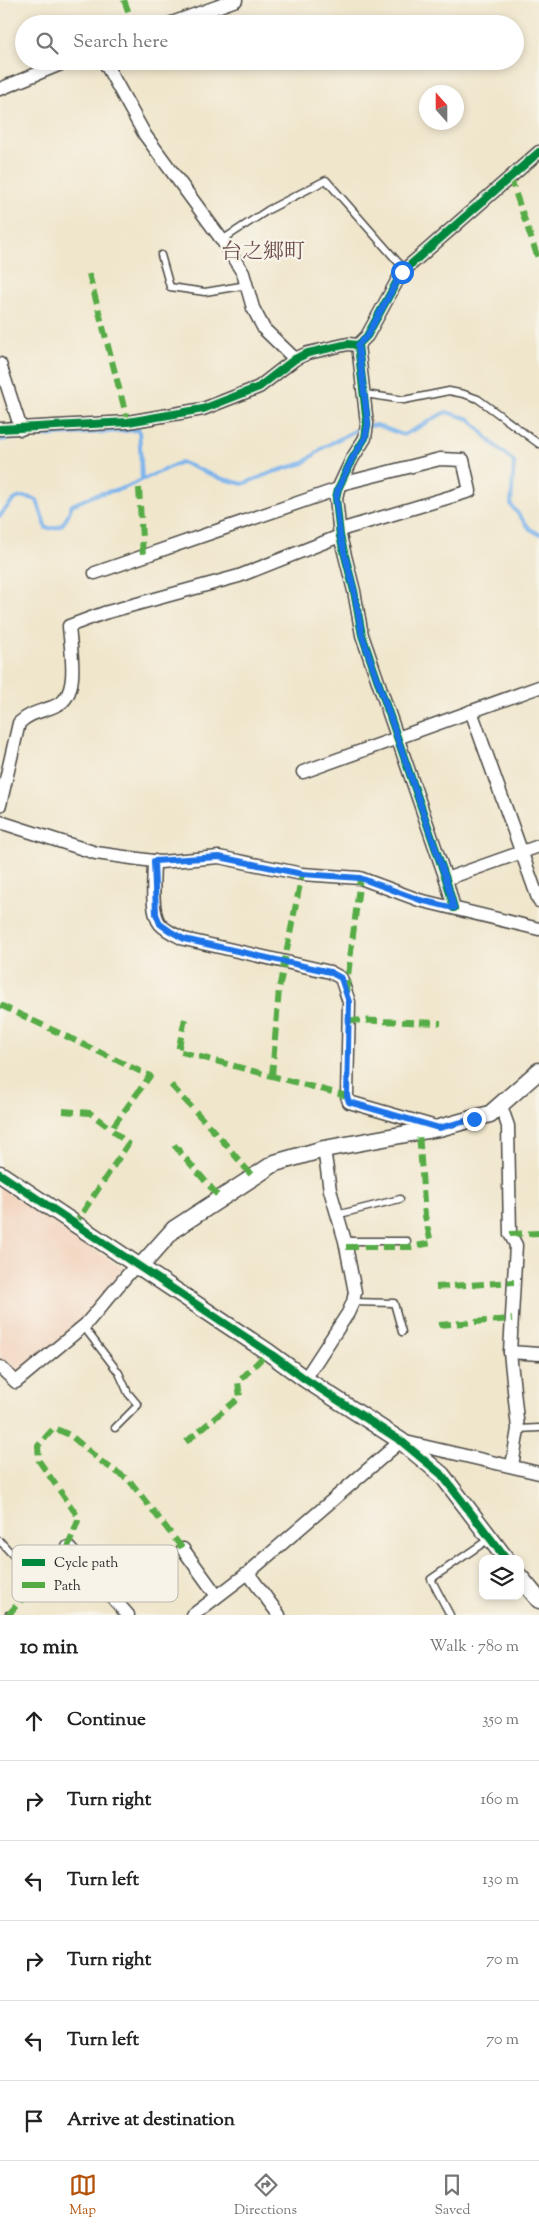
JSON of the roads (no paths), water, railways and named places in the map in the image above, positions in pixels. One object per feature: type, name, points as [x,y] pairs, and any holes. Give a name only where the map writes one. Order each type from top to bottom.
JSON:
[{"type":"street","points":[[194,15],[236,0]]},
{"type":"street","points":[[0,89],[46,70]]},
{"type":"street","points":[[109,70],[145,135],[222,240],[243,273],[253,308],[264,328],[295,359]]},
{"type":"street","points":[[358,345],[367,336],[404,270],[539,152]]},
{"type":"street","points":[[0,429],[128,422],[203,408],[259,386],[295,359],[308,353],[348,344],[358,345]]},
{"type":"street","points":[[358,345],[368,424],[365,438],[352,459],[336,498],[340,533],[354,590],[362,635],[446,879],[454,908]]},
{"type":"street","points":[[0,364],[22,429]]},
{"type":"street","points":[[0,805],[19,723],[28,715],[59,705],[67,697],[72,686],[69,626],[104,613],[239,576],[340,533],[470,491],[463,460],[440,459],[340,486],[95,573]]},
{"type":"street","points":[[303,772],[539,687]]},
{"type":"street","points":[[470,711],[539,901]]},
{"type":"street","points":[[0,822],[96,853],[154,861],[219,857],[302,874],[360,878],[420,900],[539,929]]},
{"type":"street","points":[[446,879],[539,846]]},
{"type":"street","points":[[154,861],[156,914],[160,924],[170,931],[184,939],[330,972],[341,978],[349,1002],[347,1088],[349,1102],[439,1128]]},
{"type":"street","points":[[0,1367],[16,1382],[82,1326],[174,1229],[276,1163],[324,1149],[439,1128],[490,1114],[539,1071]]},
{"type":"street","points":[[501,1106],[508,1126],[510,1234],[516,1245],[510,1352],[518,1429],[512,1466]]},
{"type":"street","points":[[305,1379],[353,1302],[355,1292],[345,1241],[330,1190],[324,1149]]},
{"type":"street","points":[[0,1174],[137,1267],[268,1352],[305,1379],[401,1441],[442,1475],[503,1555]]},
{"type":"street","points":[[510,1352],[539,1354]]},
{"type":"street","points":[[401,1441],[539,1473]]},
{"type":"street","points":[[193,1615],[248,1573],[401,1441]]},
{"type":"street","points":[[183,1549],[217,1596]]},
{"type":"street","points":[[248,1573],[279,1615]]},
{"type":"street","points":[[524,1582],[539,1600]]},
{"type":"street","points":[[117,1602],[128,1615]]},
{"type":"lane","points":[[222,240],[268,210],[326,180],[404,270]]},
{"type":"lane","points":[[161,255],[170,287],[205,292],[247,285]]},
{"type":"lane","points":[[364,394],[404,400],[449,391],[464,394],[478,399],[539,444]]},
{"type":"lane","points":[[336,1215],[400,1199]]},
{"type":"lane","points":[[345,1241],[407,1241]]},
{"type":"lane","points":[[353,1302],[394,1302],[402,1332]]},
{"type":"lane","points":[[82,1326],[119,1373],[128,1393],[138,1405],[115,1428]]},
{"type":"lane","points":[[518,1429],[539,1428]]},
{"type":"lane","points":[[450,1615],[431,1579],[490,1538]]},
{"type":"lane","points":[[0,1541],[12,1554]]},
{"type":"waterway","points":[[0,516],[15,499],[20,497],[30,498],[37,500],[46,528],[57,527],[64,522],[72,505],[95,495],[124,488],[181,462],[219,478],[243,484],[273,472],[304,463],[324,447],[362,427],[377,425],[403,435],[446,412],[470,419],[492,443],[514,462],[511,505],[530,529],[539,534]]},
{"type":"waterway","points":[[0,440],[139,430],[142,479]]},
{"type":"district","name":"台之郷町","points":[[263,251]]}]
